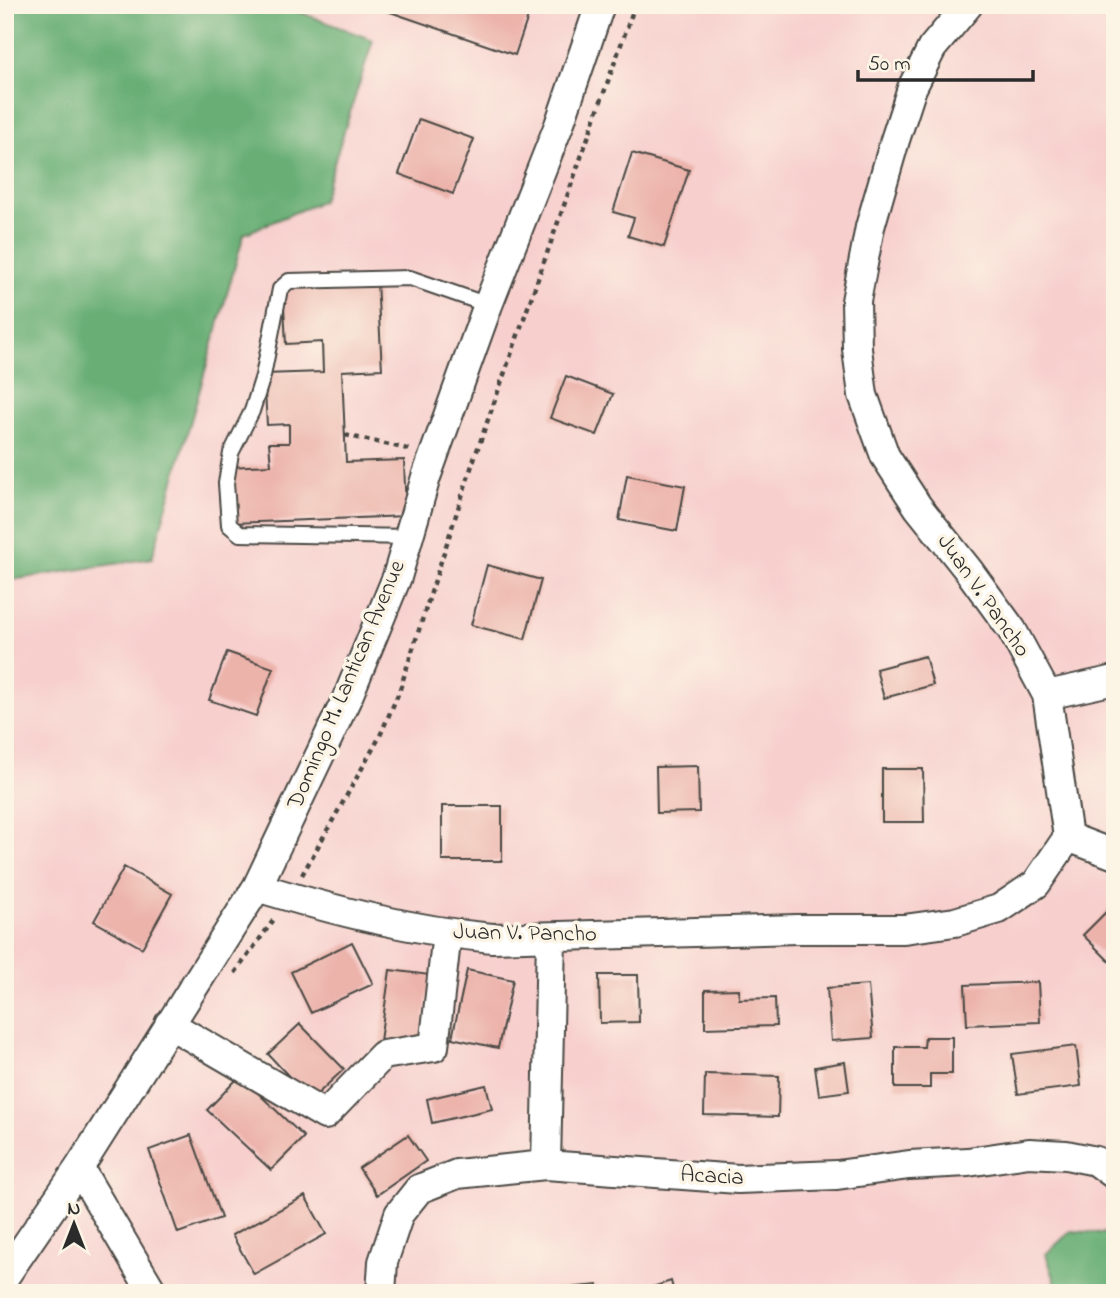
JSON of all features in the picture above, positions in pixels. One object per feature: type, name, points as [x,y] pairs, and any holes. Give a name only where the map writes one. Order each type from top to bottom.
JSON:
[{"type":"street","name":"Domingo M. Lantican Avenue","points":[[5,1276],[79,1168],[257,887],[349,694],[397,577],[426,477],[488,305],[559,125],[600,5]]},
{"type":"street","name":"Juan V. Pancho","points":[[257,887],[380,922],[492,938],[797,929],[904,929],[955,922],[999,909],[1036,884],[1068,837],[1047,695],[1012,630],[918,507],[885,456],[863,395],[857,349],[856,300],[870,227],[895,139],[912,88],[932,48],[968,5]]},
{"type":"street","points":[[1047,695],[1115,680]]},
{"type":"street","points":[[1068,837],[1115,855]]},
{"type":"street","points":[[169,1024],[325,1115],[383,1055],[434,1047],[447,933]]},
{"type":"street","points":[[546,1165],[551,937]]},
{"type":"street","name":"Acacia","points":[[381,1293],[383,1262],[399,1214],[419,1189],[457,1174],[546,1165],[738,1179],[837,1175],[1029,1153],[1066,1154],[1096,1161],[1115,1175]]},
{"type":"street","points":[[79,1168],[153,1293]]},
{"type":"lane","points":[[410,537],[240,534],[229,525],[226,483],[231,453],[252,411],[263,376],[280,289],[289,281],[410,278],[488,305]]},
{"type":"path","points":[[349,792],[379,738],[399,692],[473,462],[635,5]]},
{"type":"path","points":[[345,435],[436,453]]},
{"type":"shaded area","points":[[105,5],[1115,5],[1115,1293],[5,1293],[5,249]]},
{"type":"green space","points":[[5,5],[281,5],[373,40],[322,201],[244,234],[152,558],[5,581]]},
{"type":"green space","points":[[1071,1231],[1115,1234],[1115,1293],[1059,1293],[1046,1254]]},
{"type":"building","points":[[370,5],[532,5],[515,55]]},
{"type":"building","points":[[419,119],[474,139],[453,194],[399,174]]},
{"type":"building","points":[[632,153],[689,170],[664,247],[628,236],[634,218],[613,212]]},
{"type":"building","points":[[377,282],[382,369],[342,371],[346,462],[404,460],[406,516],[232,523],[229,467],[271,465],[269,443],[289,443],[289,424],[267,425],[264,374],[323,372],[322,342],[286,344],[283,287]]},
{"type":"building","points":[[566,376],[613,394],[597,435],[550,418]]},
{"type":"building","points":[[627,475],[685,486],[677,531],[619,520]]},
{"type":"building","points":[[487,565],[541,580],[525,639],[471,625]]},
{"type":"building","points":[[227,652],[273,668],[256,716],[209,700]]},
{"type":"building","points":[[925,656],[933,685],[884,698],[876,669]]},
{"type":"building","points":[[698,766],[699,812],[657,813],[656,767]]},
{"type":"building","points":[[882,769],[923,769],[924,822],[882,822]]},
{"type":"building","points":[[442,806],[502,806],[502,861],[442,861]]},
{"type":"building","points":[[124,867],[172,894],[142,948],[94,921]]},
{"type":"building","points":[[1110,908],[1115,913],[1115,967],[1083,935]]},
{"type":"building","points":[[352,942],[373,984],[311,1013],[291,972]]},
{"type":"building","points":[[390,970],[430,975],[420,1046],[380,1041]]},
{"type":"building","points":[[467,970],[513,980],[498,1048],[452,1038]]},
{"type":"building","points":[[599,975],[638,975],[639,1022],[600,1023]]},
{"type":"building","points":[[1038,982],[1040,1022],[967,1025],[965,985]]},
{"type":"building","points":[[868,985],[873,1038],[831,1041],[827,988]]},
{"type":"building","points":[[739,989],[739,999],[775,998],[776,1026],[705,1028],[705,990]]},
{"type":"building","points":[[300,1024],[344,1069],[311,1100],[268,1054]]},
{"type":"building","points":[[925,1037],[952,1037],[952,1074],[930,1074],[930,1088],[895,1088],[895,1047],[924,1047]]},
{"type":"building","points":[[1076,1046],[1081,1086],[1018,1094],[1012,1054]]},
{"type":"building","points":[[845,1062],[849,1091],[819,1095],[815,1067]]},
{"type":"building","points":[[705,1074],[779,1076],[778,1117],[704,1115]]},
{"type":"building","points":[[240,1076],[304,1137],[271,1170],[207,1110]]},
{"type":"building","points":[[486,1085],[492,1109],[432,1123],[427,1099]]},
{"type":"building","points":[[191,1135],[221,1218],[178,1233],[149,1150]]},
{"type":"building","points":[[408,1135],[426,1161],[377,1195],[359,1168]]},
{"type":"building","points":[[305,1196],[326,1234],[254,1274],[232,1235]]},
{"type":"building","points":[[671,1281],[674,1293],[637,1293],[637,1292]]},
{"type":"building","points":[[598,1285],[598,1293],[557,1293],[557,1289]]}]
